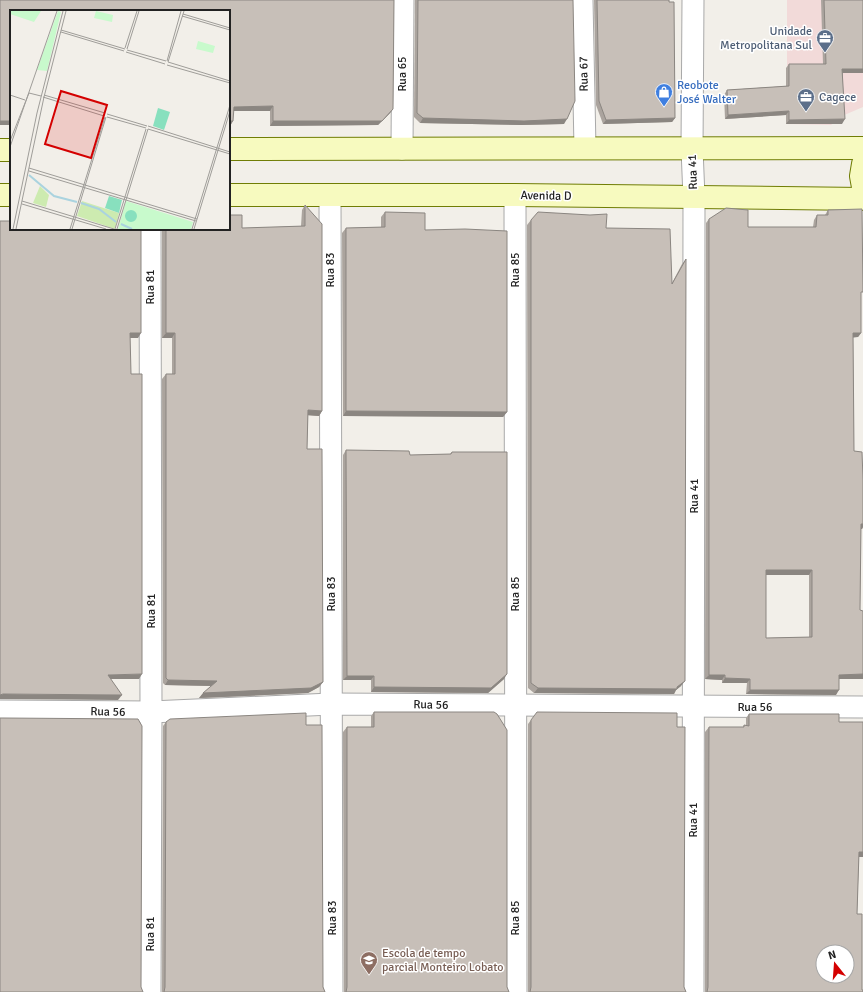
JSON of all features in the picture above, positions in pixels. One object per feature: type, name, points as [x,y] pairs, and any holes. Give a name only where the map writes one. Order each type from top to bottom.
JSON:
[{"type":"main road","points":[[230,149],[863,148]]},
{"type":"main road","points":[[863,164],[861,176],[863,187]]},
{"type":"main road","name":"Avenida D","points":[[230,195],[515,195],[863,199]]},
{"type":"street","name":"Rua 65","points":[[402,149],[403,0]]},
{"type":"street","name":"Rua 67","points":[[582,0],[585,148]]},
{"type":"street","name":"Rua 41","points":[[693,0],[693,992]]},
{"type":"street","name":"Rua 83","points":[[330,195],[332,992]]},
{"type":"street","name":"Rua 85","points":[[515,195],[516,992]]},
{"type":"street","name":"Rua 81","points":[[150,230],[150,992]]},
{"type":"street","name":"Rua 56","points":[[0,711],[151,712],[331,704],[863,707]]},
{"type":"shaded area","name":"Unidade Metropolitana Sul","points":[[787,0],[863,0],[863,107],[842,116],[831,125],[787,124]]},
{"type":"building","points":[[0,0],[394,0],[393,109],[382,121],[273,121],[273,106],[234,107],[233,121],[230,121],[230,10],[10,10],[10,121],[0,121]]},
{"type":"building","points":[[418,0],[573,0],[575,101],[567,119],[524,121],[423,118],[417,113]]},
{"type":"building","points":[[597,0],[669,0],[669,2],[674,2],[675,118],[606,120],[599,101]]},
{"type":"building","name":"Unidade Metropolitana Sul","points":[[824,0],[863,0],[863,69],[842,69],[845,119],[789,120],[789,111],[728,115],[727,90],[789,86],[789,64],[826,64]]},
{"type":"building","points":[[305,205],[322,224],[322,411],[308,410],[307,449],[322,449],[323,682],[311,688],[203,693],[217,681],[168,680],[166,678],[166,374],[175,374],[175,333],[166,333],[166,230],[230,230],[230,215],[242,215],[242,228],[305,226]]},
{"type":"building","points":[[726,208],[748,210],[748,227],[816,227],[817,215],[828,215],[828,210],[862,209],[863,292],[861,292],[861,333],[853,333],[854,451],[862,452],[863,479],[860,610],[863,611],[863,674],[839,675],[839,690],[750,690],[750,679],[725,678],[725,675],[709,675],[709,219]],"holes":[[[766,570],[812,570],[812,637],[766,638]]]},
{"type":"building","points":[[385,212],[425,213],[425,230],[465,229],[507,231],[507,412],[346,411],[346,228],[385,227]]},
{"type":"building","points":[[538,212],[590,215],[607,214],[606,228],[670,229],[672,284],[686,259],[685,681],[677,687],[677,689],[538,688],[531,683],[531,220]]},
{"type":"building","points":[[0,221],[10,221],[10,230],[141,230],[141,333],[130,333],[131,374],[142,374],[142,674],[108,675],[122,695],[0,695]]},
{"type":"building","points":[[346,450],[409,451],[410,455],[451,454],[452,452],[507,452],[507,674],[491,688],[374,687],[374,676],[347,676]]},
{"type":"building","points":[[374,712],[494,712],[497,714],[507,730],[507,987],[509,992],[346,992],[347,727],[374,727]]},
{"type":"building","points":[[537,712],[677,713],[677,727],[685,727],[684,987],[686,992],[530,992],[531,720]]},
{"type":"building","points":[[306,713],[306,725],[322,725],[323,987],[325,992],[164,992],[166,722],[170,719]]},
{"type":"building","points":[[749,714],[839,714],[839,722],[863,722],[863,852],[859,852],[857,914],[862,914],[863,992],[707,992],[709,727],[744,727],[744,725],[749,726]]},
{"type":"building","points":[[0,718],[138,719],[142,726],[141,987],[143,992],[0,992]]},
{"type":"place","name":"Unidade Metropolitana Sul","points":[[825,53]]},
{"type":"place","name":"Reobote José Walter","points":[[664,107]]},
{"type":"place","name":"Cagece","points":[[806,112]]},
{"type":"place","name":"Escola de tempo parcial Monteiro Lobato","points":[[369,975]]}]
